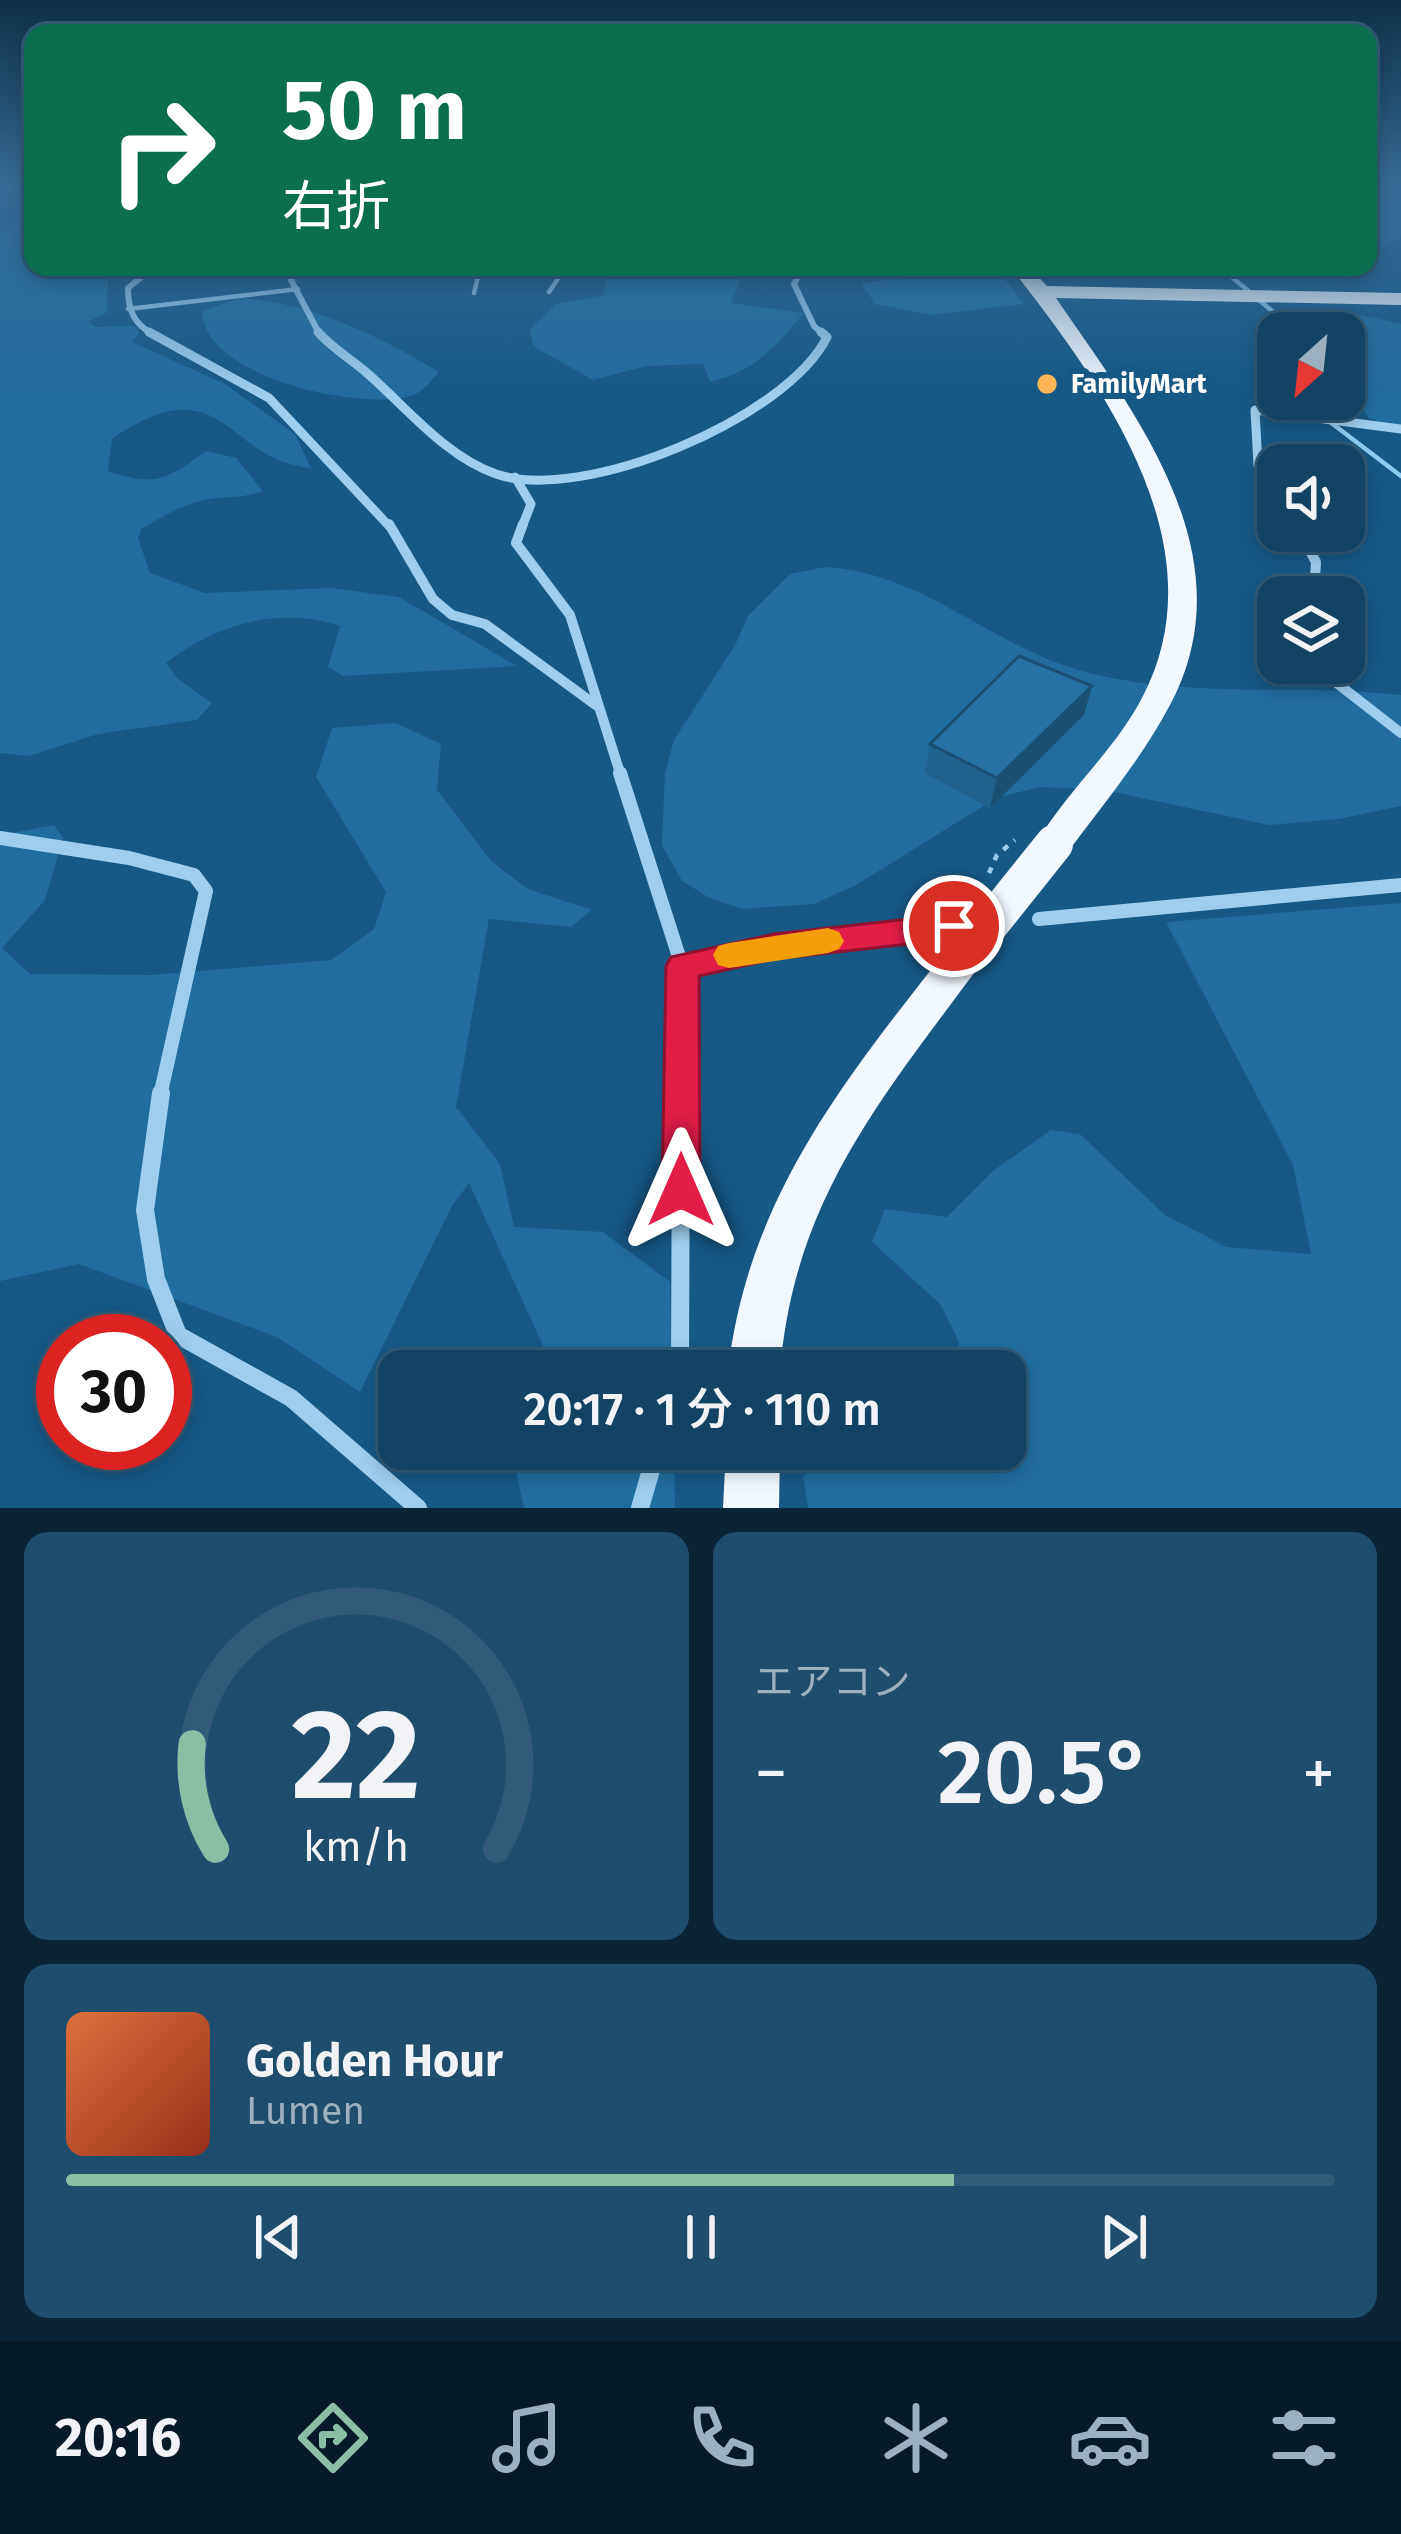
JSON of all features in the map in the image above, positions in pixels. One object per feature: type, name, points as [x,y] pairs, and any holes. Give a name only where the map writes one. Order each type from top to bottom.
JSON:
[{"type":"highway","points":[[754,1350],[769,1277],[809,1179],[960,940],[1042,836],[1137,734],[1171,667],[1184,585],[1178,531],[1160,481],[1053,291],[1032,276]]},
{"type":"highway","points":[[1053,291],[1401,298]]},
{"type":"highway","points":[[751,1508],[752,1470]]},
{"type":"street","points":[[143,276],[128,288],[128,309],[142,328],[268,398],[389,525],[434,599],[452,615],[485,624],[598,706]]},
{"type":"street","points":[[292,276],[290,280],[306,298],[308,318],[326,342],[435,433],[496,474],[515,478],[550,478],[634,463],[692,442],[758,409],[820,355],[827,337],[814,326],[794,284],[798,276]]},
{"type":"street","points":[[1257,447],[1255,410],[1401,429]]},
{"type":"street","points":[[515,478],[531,504],[516,543],[570,615],[682,966],[680,1350]]},
{"type":"street","points":[[1338,684],[1401,733]]},
{"type":"street","points":[[0,838],[129,858],[194,875],[206,891],[154,1125],[145,1210],[157,1279],[178,1335],[291,1398],[418,1508]]},
{"type":"street","points":[[1039,919],[1401,885]]},
{"type":"street","points":[[682,966],[774,947],[960,940]]},
{"type":"street","points":[[640,1508],[651,1470]]},
{"type":"lane","points":[[473,293],[481,276]]},
{"type":"lane","points":[[549,292],[560,276]]},
{"type":"lane","points":[[128,309],[298,289]]},
{"type":"path","points":[[982,886],[997,856],[1042,836]]},
{"type":"shaded area","points":[[0,254],[24,254],[24,276],[117,276],[108,279],[107,312],[88,322],[97,327],[134,326],[139,333],[132,342],[225,384],[295,434],[311,468],[282,462],[202,412],[178,410],[149,418],[112,439],[108,471],[138,479],[160,478],[206,451],[236,458],[263,491],[197,502],[142,528],[138,538],[150,573],[205,593],[331,588],[399,597],[517,666],[343,676],[328,667],[340,626],[271,618],[205,638],[166,663],[177,678],[212,703],[197,720],[98,734],[29,756],[0,753]]},
{"type":"shaded area","points":[[605,276],[742,276],[731,303],[804,313],[763,356],[740,372],[710,382],[703,364],[646,366],[593,380],[533,346],[530,329],[556,304],[604,295]]},
{"type":"shaded area","points":[[917,277],[1003,277],[1024,304],[931,315],[875,304],[861,283]]},
{"type":"shaded area","points":[[239,298],[292,306],[343,323],[439,372],[415,394],[387,399],[322,393],[287,384],[228,354],[209,334],[202,311]]},
{"type":"shaded area","points":[[1365,316],[1401,324],[1401,434],[1365,413]]},
{"type":"shaded area","points":[[825,567],[893,582],[1046,658],[1119,679],[1199,688],[1401,695],[1401,806],[1339,819],[1269,825],[1104,790],[1039,787],[996,798],[856,885],[814,904],[742,909],[708,897],[682,881],[662,845],[665,773],[674,740],[735,645],[748,616],[790,574]]},
{"type":"shaded area","points":[[396,723],[441,744],[437,790],[492,862],[528,889],[592,910],[571,927],[489,919],[456,1107],[500,1164],[514,1227],[603,1232],[670,1282],[672,1350],[545,1350],[469,1183],[452,1206],[360,1392],[277,1337],[79,1264],[0,1281],[0,835],[54,825],[63,838],[45,900],[2,948],[30,974],[151,975],[331,960],[374,929],[386,892],[316,777],[332,728]]},
{"type":"shaded area","points":[[1401,903],[1401,1508],[808,1508],[803,1476],[815,1470],[1026,1470],[1026,1350],[957,1350],[959,1342],[941,1305],[872,1242],[885,1209],[947,1217],[993,1171],[1051,1130],[1080,1134],[1166,1216],[1227,1247],[1311,1254],[1293,1165],[1166,922]]},
{"type":"shaded area","points":[[516,1470],[674,1470],[675,1508],[524,1508]]},
{"type":"building","points":[[1019,656],[1092,686],[997,778],[930,744]]},
{"type":"waterway","points":[[1231,276],[1273,312]]},
{"type":"waterway","points":[[1328,420],[1401,476]]},
{"type":"slow traffic","points":[[729,955],[828,941]]},
{"type":"place","name":"FamilyMart","points":[[1047,384]]},
{"type":"route","points":[[681,1190],[682,966],[774,947],[954,926]]}]
